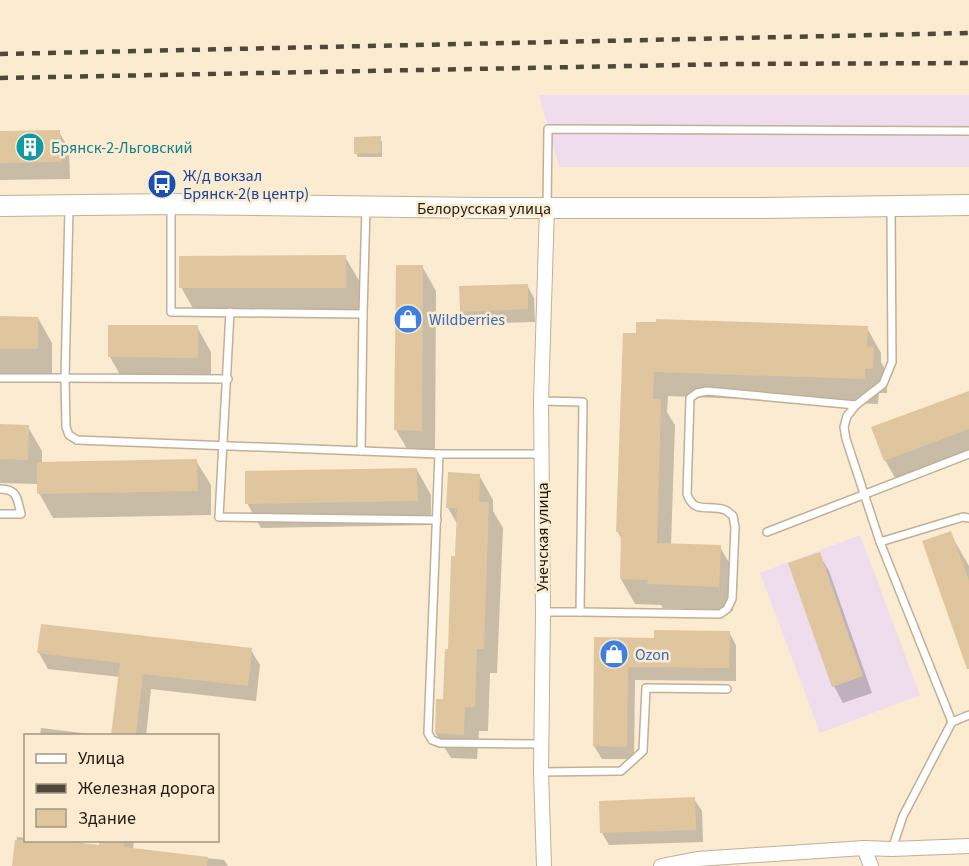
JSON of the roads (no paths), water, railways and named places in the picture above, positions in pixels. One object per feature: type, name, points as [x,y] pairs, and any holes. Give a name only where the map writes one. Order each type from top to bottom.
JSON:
[{"type":"main road","name":"Белорусская улица","points":[[0,206],[171,204],[756,208],[969,205]]},
{"type":"street","name":"Унечская улица","points":[[544,866],[541,772],[543,612],[541,401],[547,208]]},
{"type":"street","points":[[661,866],[697,859],[864,848],[969,846]]},
{"type":"street","points":[[864,848],[871,866]]},
{"type":"lane","points":[[547,208],[549,129],[969,131]]},
{"type":"lane","points":[[171,204],[171,312],[363,314]]},
{"type":"lane","points":[[69,206],[66,427],[69,435],[77,440],[439,454],[542,454]]},
{"type":"lane","points":[[891,206],[892,362],[883,384],[856,405],[844,427],[880,542],[952,722]]},
{"type":"lane","points":[[361,451],[366,207]]},
{"type":"lane","points":[[230,312],[219,517],[437,520]]},
{"type":"lane","points":[[0,378],[228,379]]},
{"type":"lane","points":[[543,612],[720,614],[727,609],[732,599],[735,527],[733,516],[725,510],[698,507],[690,502],[687,494],[690,399],[697,393],[707,391],[856,405]]},
{"type":"lane","points":[[541,401],[583,402],[580,612]]},
{"type":"lane","points":[[439,454],[428,733],[432,740],[440,743],[542,744]]},
{"type":"lane","points":[[767,532],[969,454]]},
{"type":"lane","points":[[0,489],[13,491],[21,514],[0,514]]},
{"type":"lane","points":[[880,542],[963,517],[969,518]]},
{"type":"lane","points":[[541,772],[621,771],[643,751],[646,687],[727,689]]},
{"type":"lane","points":[[892,849],[903,816],[952,722],[969,716]]},
{"type":"railway","points":[[0,54],[969,33]]},
{"type":"railway","points":[[0,78],[733,64],[969,63]]},
{"type":"place","name":"Брянск-2-Льговский","points":[[30,147]]},
{"type":"place","name":"Ж/д вокзал Брянск-2(в центр)","points":[[162,184]]},
{"type":"place","name":"Wildberries","points":[[408,319]]},
{"type":"place","name":"Ozon","points":[[614,654]]}]
